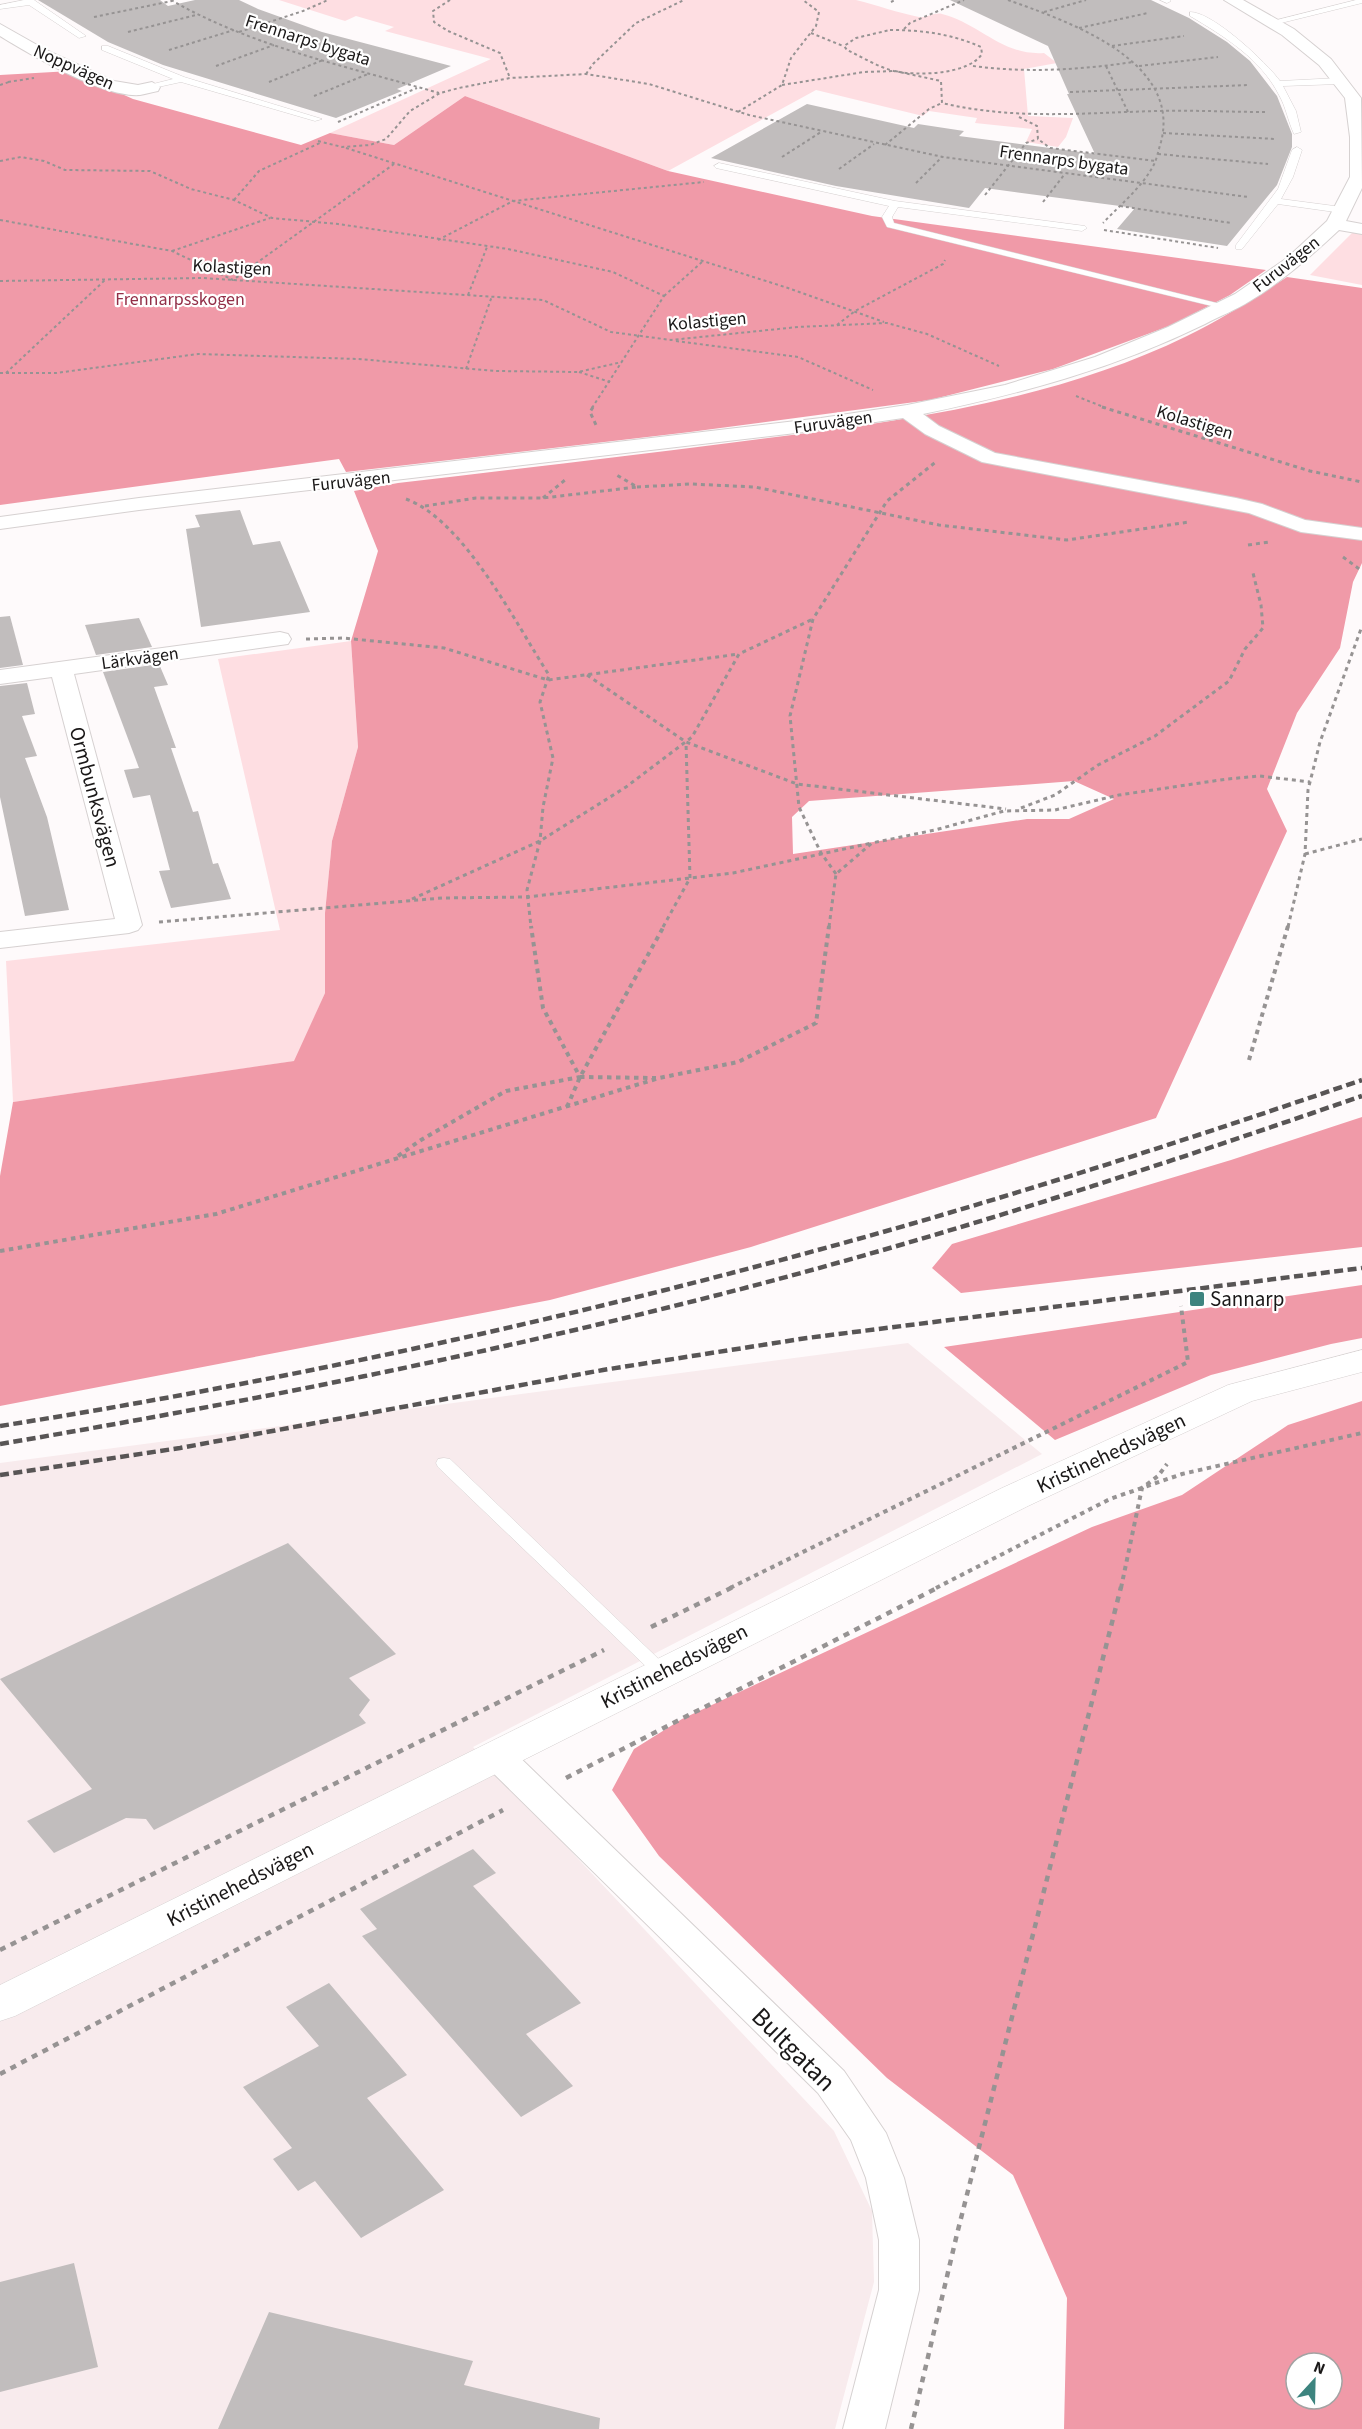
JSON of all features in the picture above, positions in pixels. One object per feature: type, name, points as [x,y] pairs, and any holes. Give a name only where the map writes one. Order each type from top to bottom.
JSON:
[{"type":"street","name":"Furuvägen","points":[[0,523],[139,504],[821,424],[907,411],[1009,390],[1102,361],[1175,331],[1242,298],[1294,262],[1339,217],[1359,177],[1359,136],[1353,98],[1324,62],[1273,22],[1232,0]]},
{"type":"street","name":"Noppvägen","points":[[4,36],[111,85],[138,90],[152,87]]},
{"type":"street","points":[[1339,217],[1362,228]]},
{"type":"street","points":[[907,411],[932,430],[989,458],[1255,508],[1301,526],[1362,534]]},
{"type":"street","name":"Lärkvägen","points":[[0,677],[280,639]]},
{"type":"street","name":"Ormbunksvägen","points":[[61,669],[129,925]]},
{"type":"street","points":[[0,940],[129,925]]},
{"type":"street","name":"Kristinehedsvägen","points":[[0,2004],[1016,1497],[1240,1393],[1362,1361]]},
{"type":"street","name":"Bultgatan","points":[[497,1756],[831,2082],[867,2133],[885,2178],[899,2240],[899,2290],[864,2429]]},
{"type":"lane","points":[[0,7],[29,1],[82,36]]},
{"type":"lane","points":[[1273,22],[1362,1]]},
{"type":"lane","points":[[1192,14],[1221,30],[1252,54],[1280,84],[1294,112],[1297,132]]},
{"type":"lane","points":[[105,48],[181,79],[318,119]]},
{"type":"lane","points":[[152,87],[181,79]]},
{"type":"lane","points":[[1280,84],[1339,81]]},
{"type":"lane","points":[[1239,247],[1276,201],[1294,166],[1297,150]]},
{"type":"lane","points":[[719,166],[895,204],[1082,228]]},
{"type":"lane","points":[[1276,201],[1339,217]]},
{"type":"lane","points":[[895,204],[887,217],[890,225],[1224,306]]},
{"type":"lane","points":[[444,1463],[662,1672]]},
{"type":"path","points":[[63,24],[172,0]]},
{"type":"path","name":"Frennarps bygata","points":[[172,0],[197,15],[274,45],[440,93],[510,78],[586,74],[649,84],[738,112],[875,144],[1008,167],[1139,184],[1156,161],[1162,133],[1162,111],[1156,89],[1138,66],[1111,47],[1079,28],[1008,0]]},
{"type":"path","points":[[239,32],[303,11],[328,0]]},
{"type":"path","points":[[450,0],[433,11],[434,22],[448,31],[500,53],[510,78]]},
{"type":"path","points":[[586,74],[636,23],[684,0]]},
{"type":"path","points":[[782,85],[791,58],[816,26],[819,12],[803,0]]},
{"type":"path","points":[[891,2],[895,0]]},
{"type":"path","points":[[955,0],[962,1]]},
{"type":"path","points":[[1042,12],[1086,0]]},
{"type":"path","points":[[904,29],[910,23],[962,1]]},
{"type":"path","points":[[1079,28],[1148,13]]},
{"type":"path","points":[[844,46],[850,39],[865,34],[904,29],[952,37],[981,47],[982,54],[972,65]]},
{"type":"path","points":[[136,61],[234,30]]},
{"type":"path","points":[[1111,47],[1221,30]]},
{"type":"path","points":[[811,33],[844,46],[847,50],[894,71],[941,81],[942,103]]},
{"type":"path","points":[[181,79],[274,45]]},
{"type":"path","points":[[1138,66],[1252,54]]},
{"type":"path","points":[[237,95],[324,60]]},
{"type":"path","points":[[738,112],[782,85],[864,72],[948,70],[972,65],[1012,69],[1106,66],[1133,62]]},
{"type":"path","points":[[1106,66],[1128,112]]},
{"type":"path","points":[[283,109],[369,74]]},
{"type":"path","points":[[1070,92],[1280,84]]},
{"type":"path","points":[[334,123],[418,88]]},
{"type":"path","points":[[342,147],[370,145],[386,139],[410,111],[440,93]]},
{"type":"path","points":[[884,145],[929,109],[942,103],[985,113],[1022,118],[1037,126],[1038,140]]},
{"type":"path","points":[[1013,116],[1162,111],[1294,112]]},
{"type":"path","points":[[756,174],[821,132]]},
{"type":"path","points":[[1162,133],[1286,139]]},
{"type":"path","points":[[313,140],[342,147],[703,261],[887,323]]},
{"type":"path","points":[[969,214],[1026,143],[1038,140],[1050,148],[1156,161]]},
{"type":"path","points":[[234,200],[259,171],[323,142]]},
{"type":"path","points":[[813,186],[875,144]]},
{"type":"path","points":[[1158,154],[1294,166]]},
{"type":"path","points":[[0,161],[21,157],[44,161],[65,170],[150,171],[191,189],[234,200],[271,218],[487,247],[613,272],[664,296]]},
{"type":"path","points":[[895,204],[943,157]]},
{"type":"path","points":[[0,220],[172,251],[233,280],[394,164]]},
{"type":"path","points":[[1029,222],[1065,174]]},
{"type":"path","points":[[438,240],[513,201],[713,181]]},
{"type":"path","points":[[1139,184],[1155,184],[1276,201]]},
{"type":"path","points":[[1119,206],[1256,226]]},
{"type":"path","points":[[172,251],[271,218]]},
{"type":"path","points":[[1082,228],[1225,249]]},
{"type":"path","points":[[836,325],[855,311],[943,264],[956,241]]},
{"type":"path","points":[[468,295],[487,247]]},
{"type":"path","points":[[597,428],[590,412],[638,336],[664,296],[703,261]]},
{"type":"path","points":[[6,373],[105,280]]},
{"type":"path","name":"Kolastigen","points":[[0,281],[233,280],[543,300],[611,332],[671,340],[716,334],[887,323],[927,334],[1115,412],[1310,471],[1362,482]]},
{"type":"path","points":[[466,369],[492,296]]},
{"type":"path","points":[[671,340],[798,357],[894,400],[907,411]]},
{"type":"path","points":[[0,373],[56,373],[198,354],[358,360],[496,371],[578,372],[622,362]]},
{"type":"path","points":[[578,372],[610,382]]},
{"type":"path","points":[[836,874],[821,853],[799,807],[790,716],[813,619],[887,501],[958,444]]},
{"type":"path","points":[[608,470],[637,487]]},
{"type":"path","points":[[543,498],[566,479]]},
{"type":"path","points":[[424,506],[476,498],[543,498],[637,487],[691,484],[755,487],[939,525],[1067,540],[1191,522]]},
{"type":"path","points":[[402,498],[424,506],[447,526],[476,565],[549,675],[540,702],[553,758],[543,807],[540,841],[527,897],[543,1008],[580,1077]]},
{"type":"path","points":[[129,925],[408,900],[527,897],[733,873],[935,830],[1004,811],[1024,808],[1055,795],[1098,765],[1155,736],[1229,681],[1245,649],[1263,628],[1261,605],[1253,573]]},
{"type":"path","points":[[280,639],[343,638],[444,648],[548,680],[739,654],[813,619]]},
{"type":"path","points":[[1249,1060],[1283,949],[1305,854],[1310,782],[1320,742],[1362,626]]},
{"type":"path","points":[[408,900],[540,841],[626,787],[692,737],[739,654]]},
{"type":"path","points":[[587,674],[686,742],[797,784],[1010,810]]},
{"type":"path","points":[[567,1107],[580,1077],[690,878],[686,742]]},
{"type":"path","points":[[1004,811],[1055,810],[1119,795],[1238,778],[1260,776],[1310,782]]},
{"type":"path","points":[[1305,854],[1362,839]]},
{"type":"path","points":[[0,1251],[216,1214],[659,1078],[738,1062],[816,1023],[836,874],[873,843]]},
{"type":"path","points":[[394,1158],[506,1091],[580,1077],[659,1078]]},
{"type":"path","points":[[0,2074],[534,1794],[1110,1499],[1182,1474],[1362,1432]]},
{"type":"path","points":[[911,2429],[957,2234],[1129,1556],[1142,1488]]},
{"type":"shaded area","points":[[279,0],[856,0],[919,17],[942,14],[968,24],[1016,49],[1029,53],[1044,53],[1057,63],[1024,69],[1028,116],[1073,118],[1066,137],[1058,147],[1026,142],[1032,129],[975,123],[977,118],[929,111],[923,116],[816,90],[668,171],[465,96],[394,145],[330,133],[491,59],[385,31],[394,27],[356,16],[345,21]]},
{"type":"shaded area","points":[[1362,223],[1362,285],[1310,275]]},
{"type":"shaded area","points":[[351,641],[358,747],[332,841],[325,913],[325,993],[295,1061],[13,1102],[6,961],[280,930],[218,659]]},
{"type":"shaded area","points":[[908,1343],[1042,1454],[473,1747],[834,2131],[872,2211],[874,2282],[835,2429],[0,2429],[0,1463]]},
{"type":"green space","name":"Frennarpsskogen","points":[[71,71],[133,99],[301,145],[330,133],[394,145],[465,96],[668,171],[872,216],[1266,270],[1230,295],[1172,325],[1053,369],[930,400],[690,432],[346,472],[339,459],[0,505],[0,75]]},
{"type":"green space","points":[[1287,277],[1362,288],[1362,563],[1353,582],[1340,648],[1297,713],[1267,789],[1287,831],[1156,1118],[751,1247],[550,1300],[0,1406],[0,1176],[13,1102],[294,1061],[325,993],[325,913],[332,841],[358,747],[351,641],[378,551],[354,491],[398,483],[846,428],[905,419],[1021,395],[1133,360],[1200,329]],"holes":[[[1074,781],[1114,799],[1069,819],[1027,819],[793,854],[792,817],[809,801]]]},
{"type":"green space","points":[[1362,1117],[1362,1247],[961,1293],[932,1268],[952,1244],[1231,1160]]},
{"type":"green space","points":[[1362,1285],[1362,1338],[1211,1375],[1055,1440],[944,1347]]},
{"type":"green space","points":[[1362,1401],[1362,2429],[1064,2429],[1067,2298],[1013,2175],[887,2078],[659,1856],[612,1790],[634,1749],[682,1719],[1092,1527],[1182,1495],[1288,1425]]},
{"type":"building","points":[[38,0],[160,0],[168,6],[195,0],[239,0],[322,32],[451,66],[397,89],[402,91],[336,118],[163,65],[108,42]]},
{"type":"building","points":[[950,0],[1151,0],[1189,18],[1227,42],[1250,61],[1277,96],[1292,134],[1292,147],[1277,185],[1227,246],[1117,229],[1135,208],[985,188],[969,208],[836,186],[711,158],[807,104],[914,128],[918,124],[964,131],[959,136],[1095,154],[1048,46]]},
{"type":"building","points":[[240,510],[253,545],[280,541],[310,612],[201,627],[186,529],[200,527],[195,515]]},
{"type":"building","points":[[10,616],[23,665],[0,668],[0,617]]},
{"type":"building","points":[[139,618],[152,647],[96,655],[85,625]]},
{"type":"building","points":[[159,664],[168,685],[154,687],[176,748],[171,748],[193,812],[198,811],[213,864],[218,863],[231,899],[171,908],[159,871],[170,870],[150,795],[133,798],[124,770],[139,768],[103,672]]},
{"type":"building","points":[[27,683],[35,714],[22,716],[37,756],[25,758],[47,817],[69,910],[25,916],[0,797],[0,686]]},
{"type":"building","points":[[288,1543],[396,1654],[349,1678],[370,1700],[359,1715],[366,1723],[154,1830],[146,1819],[126,1818],[54,1853],[27,1821],[92,1789],[0,1679]]},
{"type":"building","points":[[473,1849],[496,1873],[473,1886],[581,2003],[526,2034],[573,2086],[521,2117],[362,1936],[377,1929],[360,1909]]},
{"type":"building","points":[[329,1983],[407,2075],[367,2098],[444,2190],[361,2238],[315,2181],[298,2191],[273,2159],[292,2148],[243,2087],[319,2046],[286,2007]]},
{"type":"building","points":[[74,2263],[98,2367],[0,2392],[0,2282]]},
{"type":"building","points":[[269,2312],[473,2361],[464,2385],[600,2418],[599,2429],[218,2429]]},
{"type":"railway","points":[[0,1426],[115,1407],[344,1363],[573,1313],[686,1285],[911,1224],[1025,1190],[1362,1080]]},
{"type":"railway","points":[[0,1444],[173,1414],[344,1380],[516,1344],[686,1303],[942,1233],[1194,1153],[1362,1096]]},
{"type":"railway","points":[[0,1475],[180,1448],[603,1370],[807,1338],[1362,1268]]},
{"type":"place","name":"Sannarp","points":[[1197,1299]]}]
